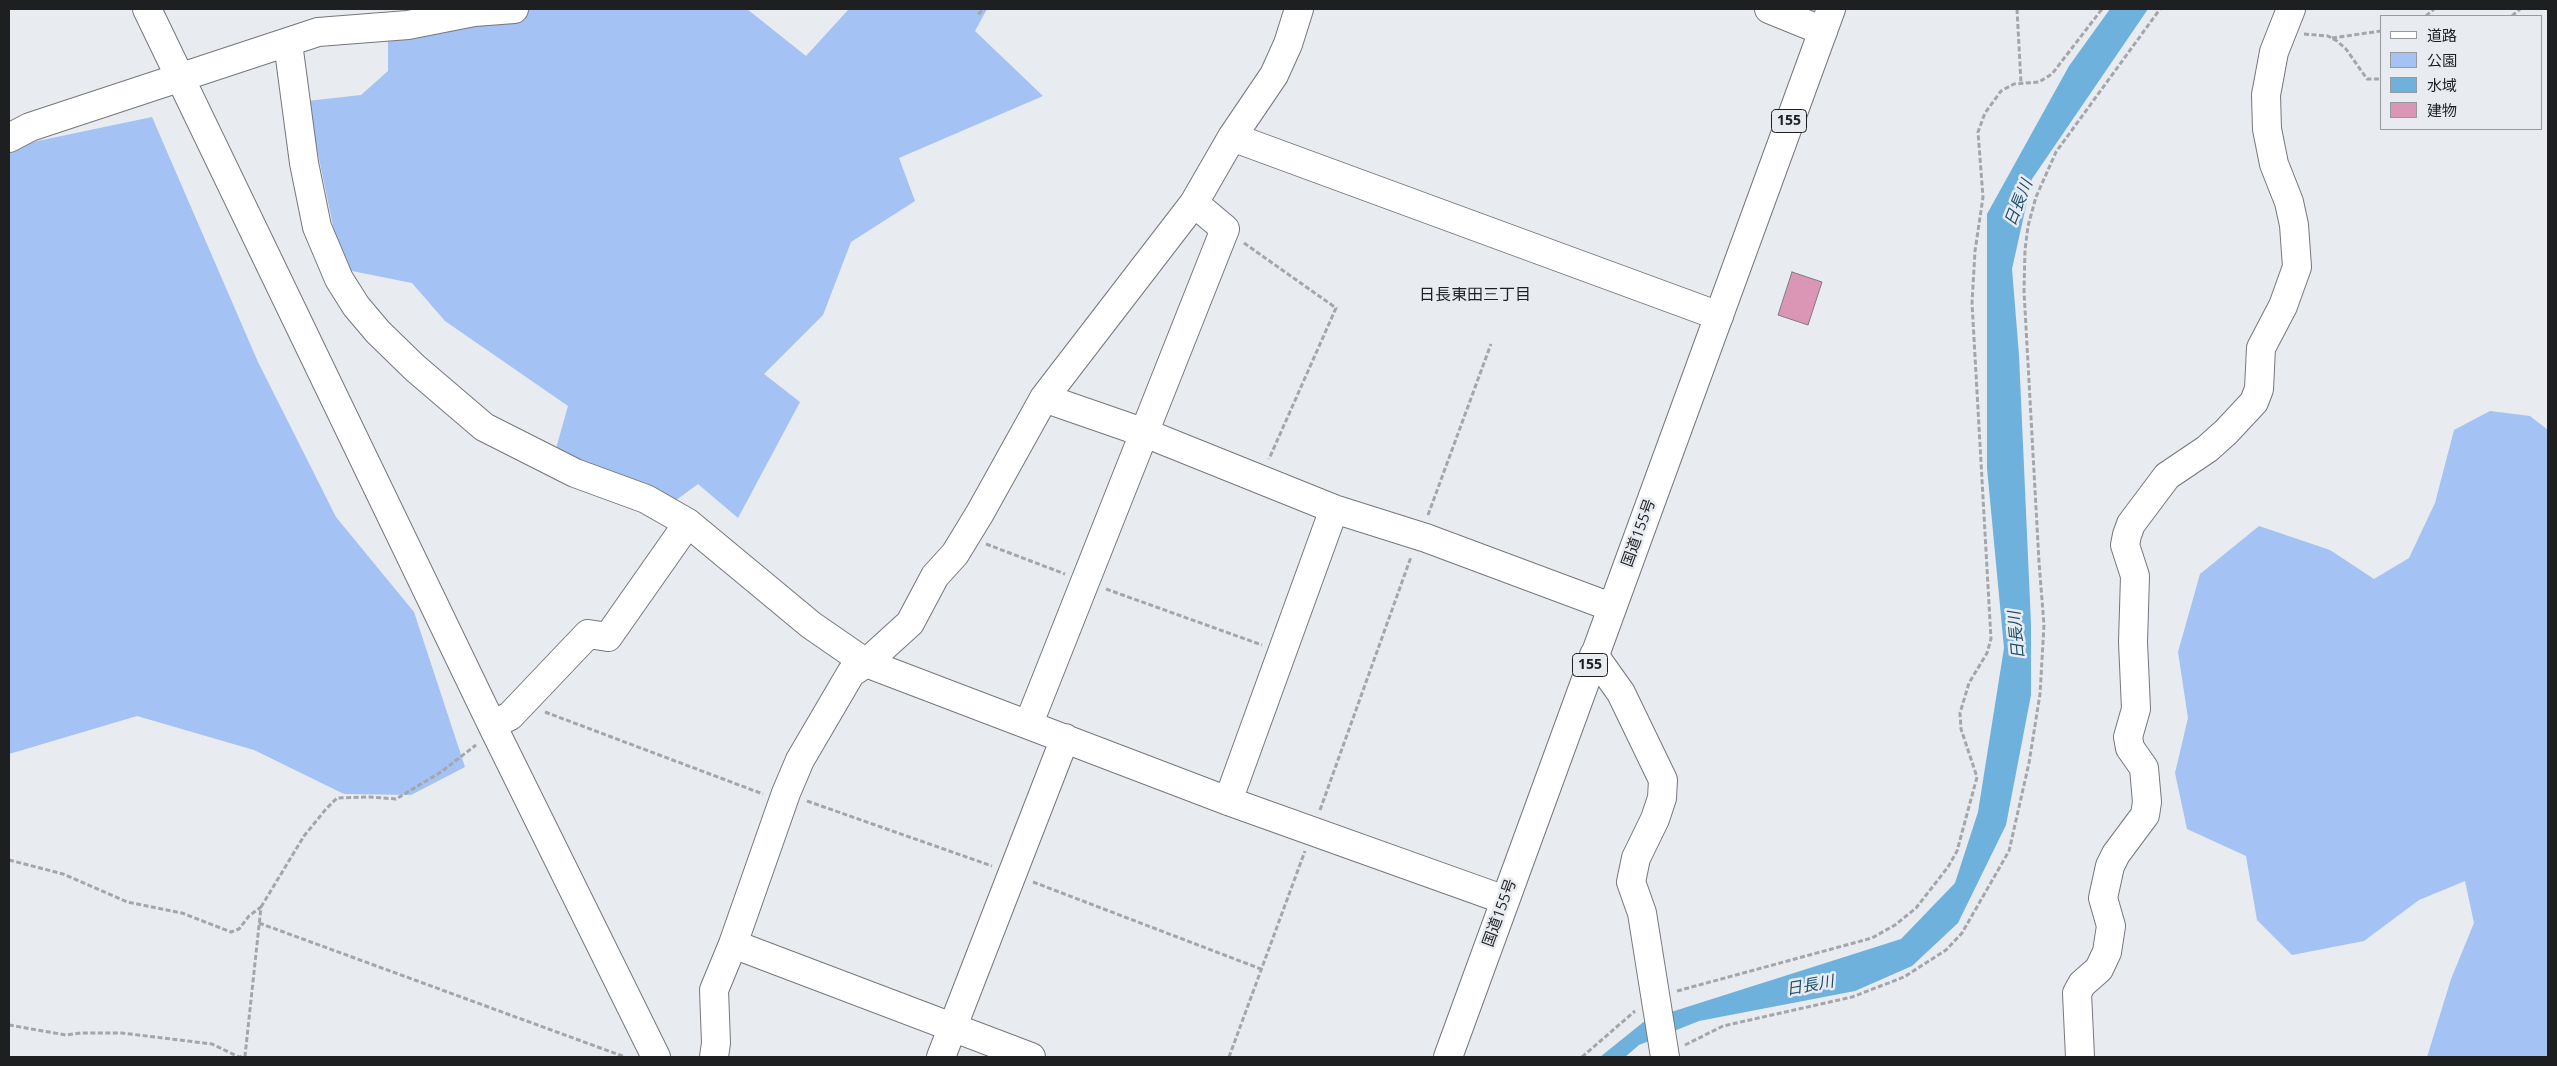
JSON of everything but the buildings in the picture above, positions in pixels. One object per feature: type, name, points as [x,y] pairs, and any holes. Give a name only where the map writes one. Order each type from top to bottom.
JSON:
[{"type":"main road","points":[[147,9],[494,730],[656,1057]]},
{"type":"main road","points":[[9,138],[30,127],[318,32],[408,25],[474,12],[514,9]]},
{"type":"main road","points":[[714,1057],[716,1043],[714,990],[733,944],[783,802],[800,760],[851,673],[866,663],[910,623],[935,576],[955,554],[966,536],[1044,398],[1194,203],[1232,137],[1274,75],[1288,44],[1299,9]]},
{"type":"main road","points":[[1769,9],[1827,20]]},
{"type":"main road","name":"国道155号","points":[[1448,1057],[1827,20]]},
{"type":"main road","points":[[2080,1057],[2077,993],[2082,984],[2098,969],[2107,952],[2111,926],[2103,898],[2110,866],[2116,854],[2145,815],[2147,802],[2144,768],[2130,748],[2128,737],[2136,709],[2133,642],[2135,576],[2125,545],[2127,535],[2131,524],[2167,476],[2208,449],[2254,402],[2259,389],[2261,348],[2283,306],[2297,267],[2294,225],[2289,202],[2274,164],[2267,129],[2266,95],[2269,72],[2274,52],[2287,20]]},
{"type":"main road","points":[[288,43],[304,162],[317,227],[339,279],[356,306],[414,368],[484,426],[575,474],[646,499],[688,523],[811,624],[866,663],[1228,801],[1505,900]]},
{"type":"main road","points":[[1232,137],[1719,316]]},
{"type":"main road","points":[[1029,724],[1225,229],[1194,203]]},
{"type":"main road","points":[[1044,398],[1145,433],[1334,509],[1420,536],[1611,607]]},
{"type":"main road","points":[[1228,801],[1334,509]]},
{"type":"main road","points":[[494,730],[522,704],[588,634],[608,637],[688,523]]},
{"type":"main road","points":[[1594,655],[1621,693],[1663,780],[1660,805],[1636,858],[1631,882],[1642,913],[1656,1001],[1669,1052]]},
{"type":"main road","points":[[941,1057],[1065,738]]},
{"type":"main road","points":[[733,944],[1031,1057]]},
{"type":"path","points":[[978,14],[984,9]]},
{"type":"path","points":[[2017,9],[2021,83]]},
{"type":"path","points":[[1582,1057],[1634,1012],[1691,986],[1872,938],[1895,925],[1916,908],[1948,867],[1957,851],[1976,777],[1961,729],[1960,713],[1968,683],[1988,653],[1992,639],[1972,303],[1975,251],[1983,197],[1978,132],[1985,113],[2001,91],[2014,84],[2039,82],[2052,74],[2102,9]]},
{"type":"path","points":[[1669,1052],[1723,1026],[1852,997],[1904,977],[1946,950],[1962,933],[2008,851],[2029,763],[2040,694],[2044,625],[2038,562],[2024,291],[2028,226],[2036,197],[2056,152],[2160,9]]},
{"type":"path","points":[[2287,20],[2331,38],[2346,49],[2367,79],[2380,79]]},
{"type":"path","points":[[2331,38],[2380,31]]},
{"type":"path","points":[[1225,229],[1336,308],[1259,479]]},
{"type":"path","points":[[1229,1057],[1491,344]]},
{"type":"path","points":[[966,536],[1085,582],[1282,652]]},
{"type":"path","points":[[522,704],[783,802]]},
{"type":"path","points":[[9,860],[63,874],[107,895],[127,902],[182,913],[231,932],[239,929],[249,916],[261,906],[304,836],[337,798],[352,796],[396,799],[441,772],[494,730]]},
{"type":"path","points":[[9,1025],[66,1035],[122,1033],[212,1044],[239,1057],[245,1056],[261,906]]},
{"type":"path","points":[[259,923],[625,1057]]},
{"type":"green space","points":[[527,9],[747,9],[806,56],[849,9],[987,9],[975,31],[1043,96],[899,158],[915,201],[851,242],[823,315],[764,374],[800,402],[738,518],[698,484],[675,501],[555,452],[568,406],[445,321],[412,283],[342,269],[307,101],[361,95],[388,71],[388,30]]},
{"type":"green space","points":[[152,117],[258,362],[336,517],[414,612],[465,767],[411,795],[344,794],[254,750],[137,716],[9,754],[9,147]]},
{"type":"green space","points":[[2490,411],[2530,416],[2548,430],[2548,1057],[2427,1057],[2451,979],[2474,923],[2465,881],[2419,900],[2364,941],[2292,955],[2257,920],[2246,856],[2187,829],[2175,773],[2188,718],[2178,652],[2200,574],[2259,526],[2330,550],[2374,579],[2409,558],[2435,503],[2454,430]]},
{"type":"water","name":"日長川","points":[[2110,9],[2148,9],[2032,179],[2012,269],[2019,355],[2031,624],[2031,695],[2006,825],[1958,923],[1912,966],[1855,991],[1699,1021],[1639,1045],[1625,1057],[1600,1057],[1646,1020],[1901,939],[1955,883],[1978,812],[2004,648],[1987,468],[1987,214],[2069,66]]},
{"type":"district","name":"日長東田三丁目","points":[[1475,295]]}]
